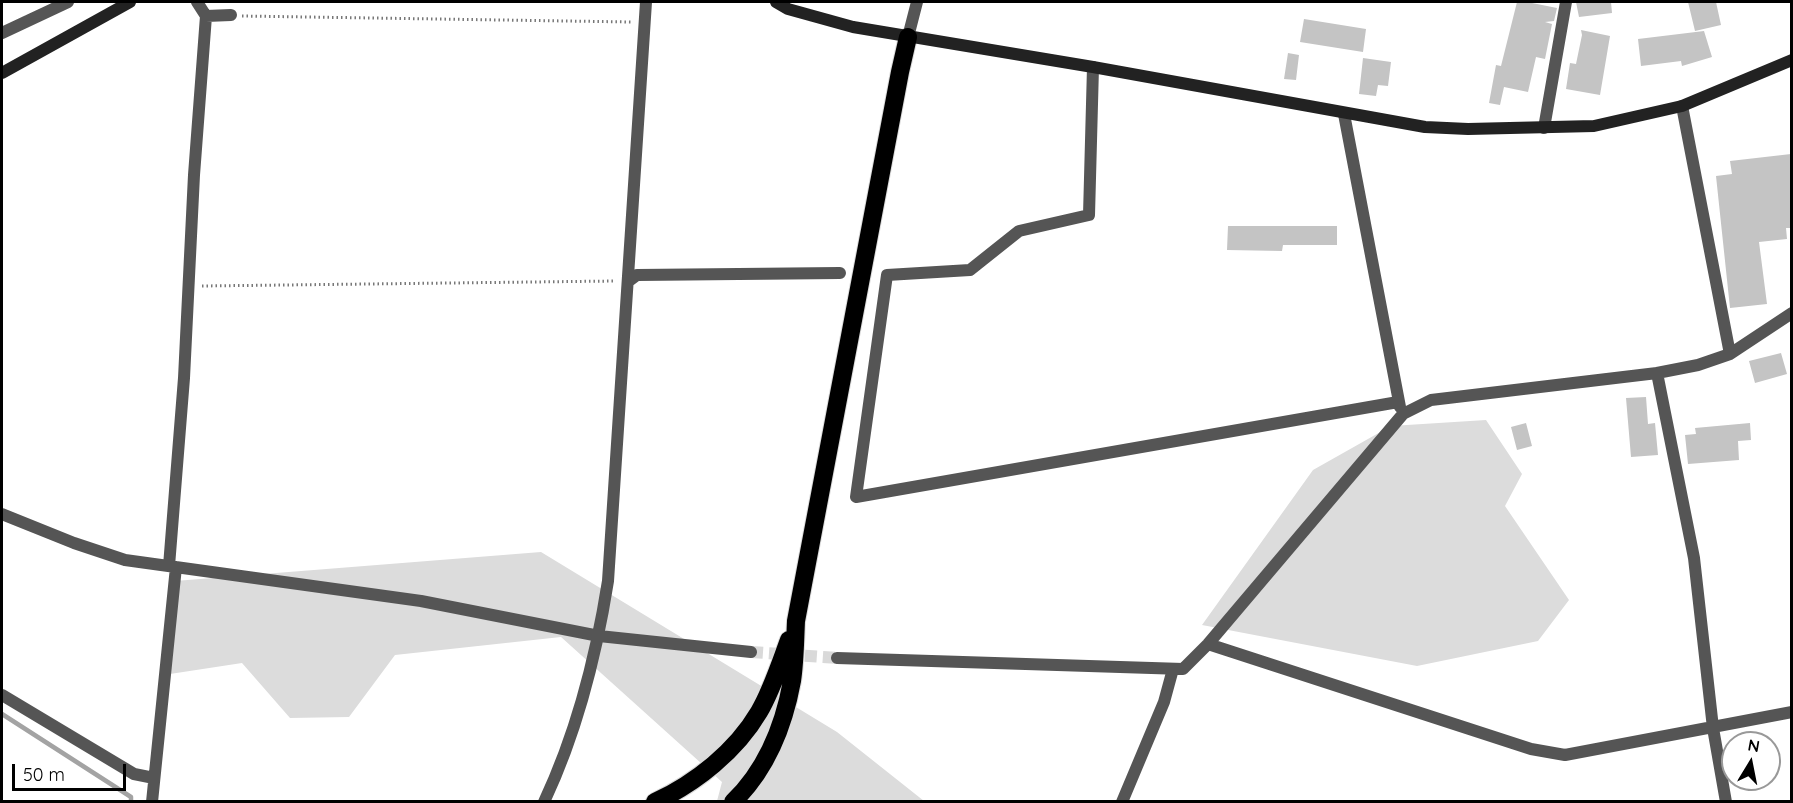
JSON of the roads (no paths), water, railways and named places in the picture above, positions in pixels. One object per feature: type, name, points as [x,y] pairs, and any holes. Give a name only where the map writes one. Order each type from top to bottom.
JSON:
[{"type":"highway","points":[[734,801],[745,790],[768,755],[784,715],[792,680],[796,621],[908,37]]},
{"type":"highway","points":[[655,801],[673,794],[733,747],[758,713],[775,678],[796,621]]},
{"type":"street","points":[[2,33],[68,2]]},
{"type":"street","points":[[2,73],[130,2]]},
{"type":"street","points":[[152,801],[173,566],[206,16],[197,2]]},
{"type":"street","points":[[544,801],[571,738],[599,636],[608,581],[646,2]]},
{"type":"street","points":[[776,2],[788,9],[844,25],[1425,127],[1468,129],[1594,126],[1682,106],[1791,60]]},
{"type":"street","points":[[908,37],[917,2]]},
{"type":"street","points":[[1545,128],[1566,2]]},
{"type":"street","points":[[206,16],[231,15]]},
{"type":"street","points":[[1093,67],[1089,215],[1019,231],[970,270],[887,275],[856,497],[1401,408],[1431,399],[1657,373],[1698,365],[1730,354],[1791,313]]},
{"type":"street","points":[[1682,106],[1730,354]]},
{"type":"street","points":[[1344,114],[1401,408]]},
{"type":"street","points":[[629,281],[637,276],[840,273]]},
{"type":"street","points":[[1657,373],[1694,558],[1713,728],[1726,801]]},
{"type":"street","points":[[837,658],[1183,669],[1208,644],[1401,408]]},
{"type":"street","points":[[2,514],[74,543],[125,560],[421,601],[599,636],[751,652]]},
{"type":"street","points":[[1208,644],[1531,749],[1564,755],[1791,712]]},
{"type":"street","points":[[1122,801],[1164,702],[1173,669]]},
{"type":"street","points":[[2,695],[134,774],[154,778]]},
{"type":"waterway","points":[[2,714],[131,797],[131,802]]},
{"type":"tunnel","points":[[751,652],[837,658]]}]
